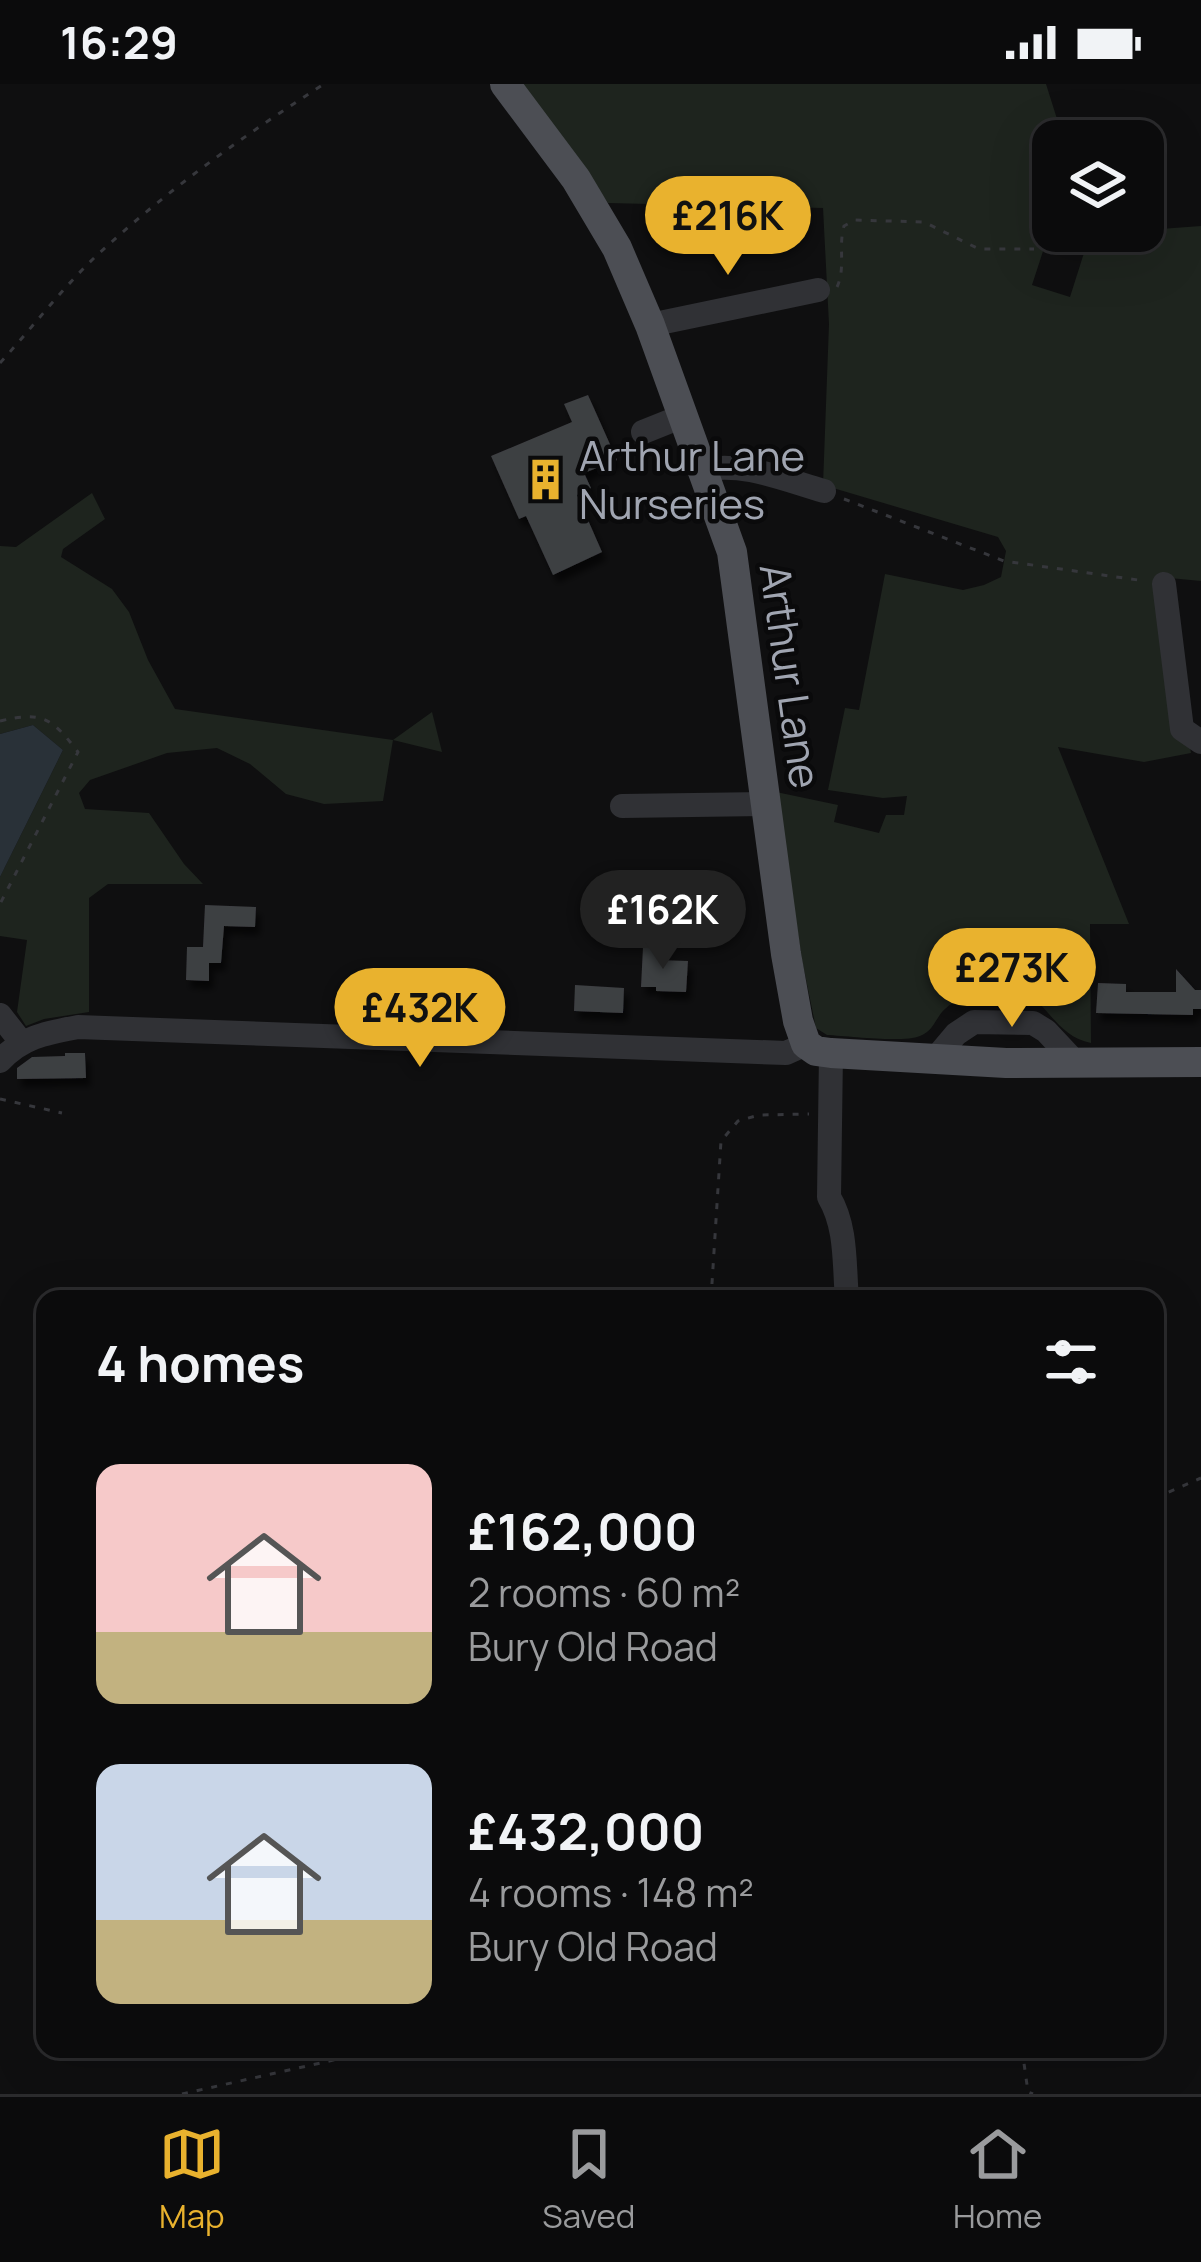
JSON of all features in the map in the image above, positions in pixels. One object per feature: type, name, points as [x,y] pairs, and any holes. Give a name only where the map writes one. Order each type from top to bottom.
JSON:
[{"type":"main road","name":"Arthur Lane","points":[[505,84],[576,178],[617,248],[650,325],[731,552],[786,954],[798,1021],[819,1049]]},
{"type":"main road","points":[[819,1049],[935,1059],[1201,1061]]},
{"type":"street","points":[[650,325],[818,290]]},
{"type":"street","points":[[643,432],[683,416]]},
{"type":"street","points":[[702,470],[743,468],[824,491]]},
{"type":"street","points":[[1165,584],[1182,729],[1201,742]]},
{"type":"street","points":[[622,806],[766,805]]},
{"type":"street","points":[[0,1015],[22,1042]]},
{"type":"street","points":[[0,1061],[31,1037],[78,1027],[786,1053],[819,1049],[829,1114],[829,1197],[842,1231],[846,1290]]},
{"type":"path","points":[[0,363],[92,260],[188,178],[324,84]]},
{"type":"path","points":[[818,290],[838,287],[840,239],[844,226],[855,220],[924,222],[979,249],[1032,249]]},
{"type":"path","points":[[824,491],[1004,561],[1165,584]]},
{"type":"path","points":[[0,722],[37,716],[56,724],[78,752],[0,904]]},
{"type":"path","points":[[0,1099],[62,1113]]},
{"type":"path","points":[[712,1290],[721,1141],[737,1121],[758,1115],[829,1114]]},
{"type":"path","points":[[1164,1494],[1201,1478]]},
{"type":"path","points":[[182,2094],[343,2058]]},
{"type":"path","points":[[1023,2058],[1028,2092],[1033,2094]]},
{"type":"shaded area","points":[[522,84],[1046,84],[1057,120],[1032,120],[1032,252],[1043,252],[1032,285],[1070,297],[1084,252],[1164,252],[1164,229],[1201,226],[1201,581],[1159,577],[1191,753],[1144,762],[1058,747],[1129,924],[1090,924],[1091,1043],[1067,1032],[1036,1000],[1001,996],[976,996],[954,1003],[928,1031],[912,1038],[827,1035],[816,1028],[776,792],[838,805],[834,822],[879,833],[886,815],[904,815],[907,796],[883,798],[828,790],[845,708],[859,710],[885,574],[963,590],[1001,577],[1006,551],[998,537],[823,485],[829,324],[823,208],[608,203]]},
{"type":"shaded area","points":[[92,493],[105,519],[63,549],[61,557],[112,589],[129,612],[175,709],[393,740],[383,801],[324,804],[286,794],[250,764],[217,748],[167,753],[90,780],[79,793],[85,809],[149,813],[203,884],[108,884],[89,898],[89,1012],[26,1026],[17,1012],[27,940],[0,936],[0,877],[63,750],[33,725],[0,734],[0,546],[16,547]]},
{"type":"shaded area","points":[[432,712],[442,752],[393,740]]},
{"type":"shaded area","points":[[33,725],[63,750],[0,877],[0,734]]},
{"type":"building","name":"Arthur Lane Nurseries","points":[[588,395],[617,460],[584,473],[591,488],[577,495],[602,552],[553,575],[526,516],[519,519],[491,456],[572,422],[564,404]]},
{"type":"building","points":[[205,905],[256,907],[255,927],[224,926],[221,963],[209,963],[209,981],[186,980],[187,947],[203,947]]},
{"type":"building","points":[[643,947],[659,948],[658,960],[688,961],[686,992],[641,987]]},
{"type":"building","points":[[1176,969],[1195,990],[1201,990],[1201,1009],[1193,1009],[1193,1015],[1096,1013],[1098,983],[1126,984],[1126,992],[1176,992]]},
{"type":"building","points":[[575,985],[624,988],[623,1013],[574,1011]]},
{"type":"building","points":[[85,1053],[86,1078],[17,1079],[17,1068],[32,1057]]},
{"type":"place","name":"Arthur Lane Nurseries","points":[[545,480]]}]
